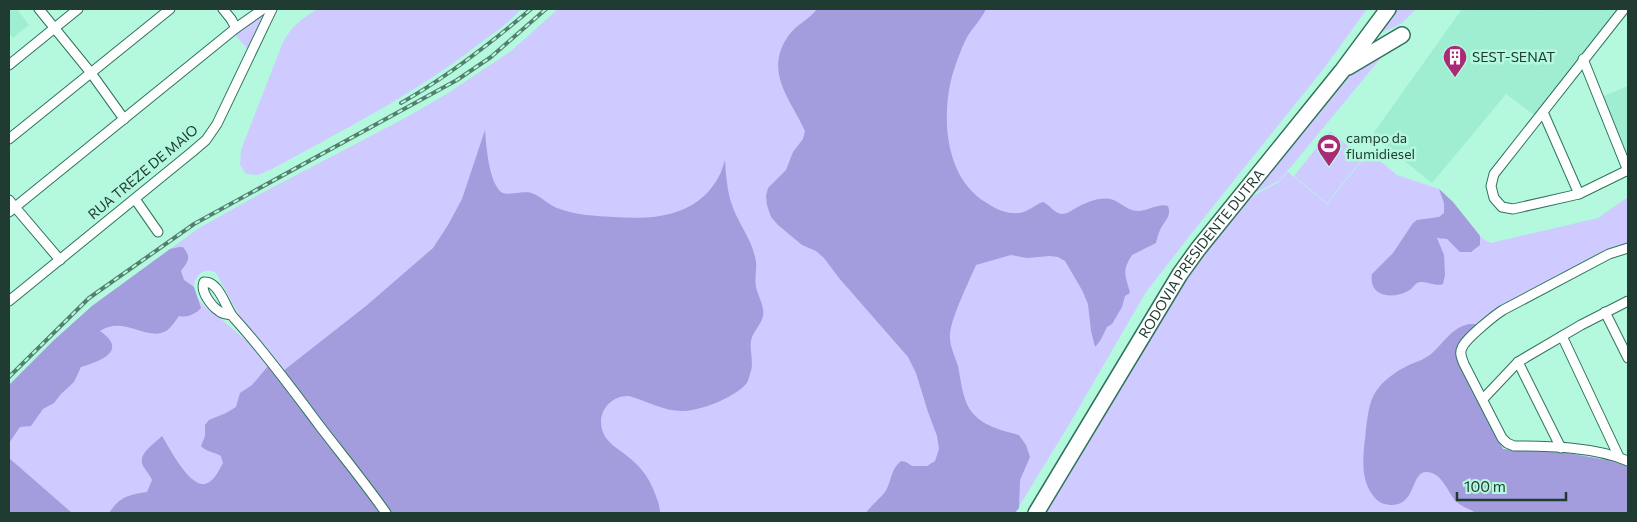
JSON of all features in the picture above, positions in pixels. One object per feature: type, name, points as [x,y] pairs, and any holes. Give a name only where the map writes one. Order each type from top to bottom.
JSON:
[{"type":"highway","name":"RODOVIA PRESIDENTE DUTRA","points":[[1025,513],[1084,418],[1159,288],[1376,9]]},
{"type":"highway","name":"RODOVIA PRESIDENTE DUTRA","points":[[1036,513],[1180,274],[1198,249],[1342,71],[1388,9]]},
{"type":"highway","points":[[1342,71],[1402,35]]},
{"type":"street","points":[[39,9],[91,73],[124,119]]},
{"type":"street","points":[[9,65],[78,9]]},
{"type":"street","points":[[9,139],[170,9]]},
{"type":"street","points":[[223,9],[232,19],[236,28]]},
{"type":"street","points":[[60,260],[11,206],[124,119],[236,28],[264,9]]},
{"type":"street","name":"RUA TREZE DE MAIO","points":[[9,301],[192,152],[211,134],[272,9]]},
{"type":"street","points":[[1583,59],[1628,170],[1578,194],[1513,209],[1502,207],[1494,198],[1491,186],[1494,174],[1583,59],[1624,9],[1628,16]]},
{"type":"street","points":[[1543,112],[1578,194]]},
{"type":"street","points":[[135,199],[158,232]]},
{"type":"street","points":[[1628,248],[1609,254],[1503,310],[1467,341],[1462,347],[1461,358],[1502,438],[1507,443],[1514,446],[1561,448],[1619,457],[1628,461]]},
{"type":"street","points":[[1483,399],[1518,362],[1605,312],[1628,301]]},
{"type":"street","points":[[1605,312],[1628,358]]},
{"type":"street","points":[[231,315],[274,365],[386,513]]},
{"type":"street","points":[[1562,336],[1619,457]]},
{"type":"street","points":[[1518,362],[1561,448]]},
{"type":"shaded area","points":[[9,9],[17,9],[29,25],[13,38],[9,33]]},
{"type":"shaded area","points":[[318,9],[521,9],[502,27],[405,95],[272,169],[258,175],[246,174],[240,165],[241,150],[283,42],[298,23]]},
{"type":"shaded area","points":[[558,9],[1367,9],[1325,67],[1146,292],[1015,513],[391,513],[239,315],[216,273],[206,271],[198,276],[194,285],[198,299],[266,360],[381,513],[9,513],[9,386],[53,341],[92,306],[199,228],[407,117],[448,93],[511,51]]},
{"type":"shaded area","points":[[817,9],[986,9],[967,37],[952,76],[947,110],[947,128],[955,163],[962,179],[973,192],[995,208],[1006,212],[1019,213],[1043,202],[1057,213],[1062,214],[1068,213],[1088,202],[1106,199],[1114,200],[1134,211],[1168,206],[1169,213],[1159,232],[1156,243],[1132,255],[1126,266],[1125,274],[1130,293],[1125,296],[1122,307],[1112,324],[1107,327],[1095,347],[1088,304],[1065,261],[1058,257],[1050,256],[1027,258],[1011,255],[976,265],[954,317],[950,342],[958,366],[964,396],[972,413],[978,419],[993,427],[1019,435],[1026,445],[1030,457],[1020,480],[1019,508],[1015,513],[866,513],[885,492],[897,464],[901,461],[912,466],[927,466],[935,461],[939,449],[937,436],[916,373],[908,357],[839,278],[824,258],[816,251],[802,245],[778,225],[771,217],[767,205],[766,196],[768,188],[786,170],[793,152],[803,139],[805,131],[786,96],[778,61],[789,35]]},
{"type":"shaded area","points":[[1395,9],[1416,9],[1402,23],[1377,35]]},
{"type":"shaded area","points":[[1462,9],[1538,9],[1541,11],[1544,9],[1618,9],[1534,115],[1506,94],[1432,183],[1372,135]]},
{"type":"shaded area","points":[[265,11],[248,49],[233,33]]},
{"type":"shaded area","points":[[1390,47],[1280,180],[1253,194],[1360,64]]},
{"type":"shaded area","points":[[1628,86],[1628,167],[1601,97]]},
{"type":"shaded area","points":[[485,130],[491,172],[501,192],[507,194],[530,193],[556,208],[586,215],[643,218],[672,213],[686,208],[698,201],[709,191],[719,176],[725,160],[730,200],[751,243],[755,257],[756,287],[763,309],[762,319],[752,337],[752,364],[747,382],[734,394],[699,409],[670,410],[629,396],[614,399],[604,409],[602,416],[602,431],[606,438],[643,472],[654,491],[660,513],[391,513],[283,371],[366,306],[433,248],[462,199]]},
{"type":"shaded area","name":"campo da flumidiesel","points":[[1330,131],[1363,158],[1327,203],[1294,176]]},
{"type":"shaded area","points":[[1369,152],[1397,175],[1439,189],[1453,202],[1483,239],[1491,243],[1598,218],[1628,197],[1628,243],[1607,249],[1501,306],[1469,333],[1457,349],[1457,357],[1503,449],[1567,453],[1628,466],[1628,513],[1043,513],[1113,399],[1174,292],[1225,226],[1251,197],[1279,182],[1288,172],[1327,204]]},
{"type":"shaded area","points":[[1439,189],[1453,202],[1480,236],[1480,245],[1471,252],[1460,252],[1447,239],[1437,238],[1444,255],[1445,275],[1443,284],[1437,285],[1420,282],[1402,294],[1382,294],[1374,287],[1372,274],[1393,253],[1413,223],[1417,220],[1439,217],[1444,213],[1444,203]]},
{"type":"shaded area","points":[[183,247],[188,257],[181,271],[184,280],[194,287],[201,308],[191,315],[179,316],[172,326],[159,334],[118,326],[100,331],[112,344],[112,350],[96,362],[81,367],[74,382],[54,403],[43,409],[31,426],[20,427],[9,443],[9,385],[53,341],[92,306],[170,249]]},
{"type":"shaded area","points":[[1469,324],[1480,324],[1458,345],[1457,359],[1503,449],[1567,453],[1628,466],[1628,513],[1476,513],[1456,501],[1439,477],[1425,472],[1416,479],[1410,492],[1401,503],[1387,505],[1375,498],[1366,482],[1363,465],[1367,418],[1373,396],[1380,386],[1392,375],[1428,356],[1452,332]]},
{"type":"shaded area","points":[[269,365],[381,513],[109,513],[121,500],[134,494],[147,492],[152,480],[143,466],[142,457],[162,436],[186,473],[199,483],[205,484],[211,481],[223,463],[221,456],[205,450],[201,446],[205,436],[205,425],[209,420],[236,407],[240,393],[252,385]]},
{"type":"shaded area","points":[[9,458],[72,513],[9,513]]},
{"type":"railway","points":[[401,103],[468,59],[531,9]]},
{"type":"railway","points":[[9,377],[89,298],[194,224],[457,80],[491,57],[546,9]]},
{"type":"place","name":"SEST-SENAT","points":[[1455,78]]},
{"type":"place","name":"campo da flumidiesel","points":[[1329,167]]}]
